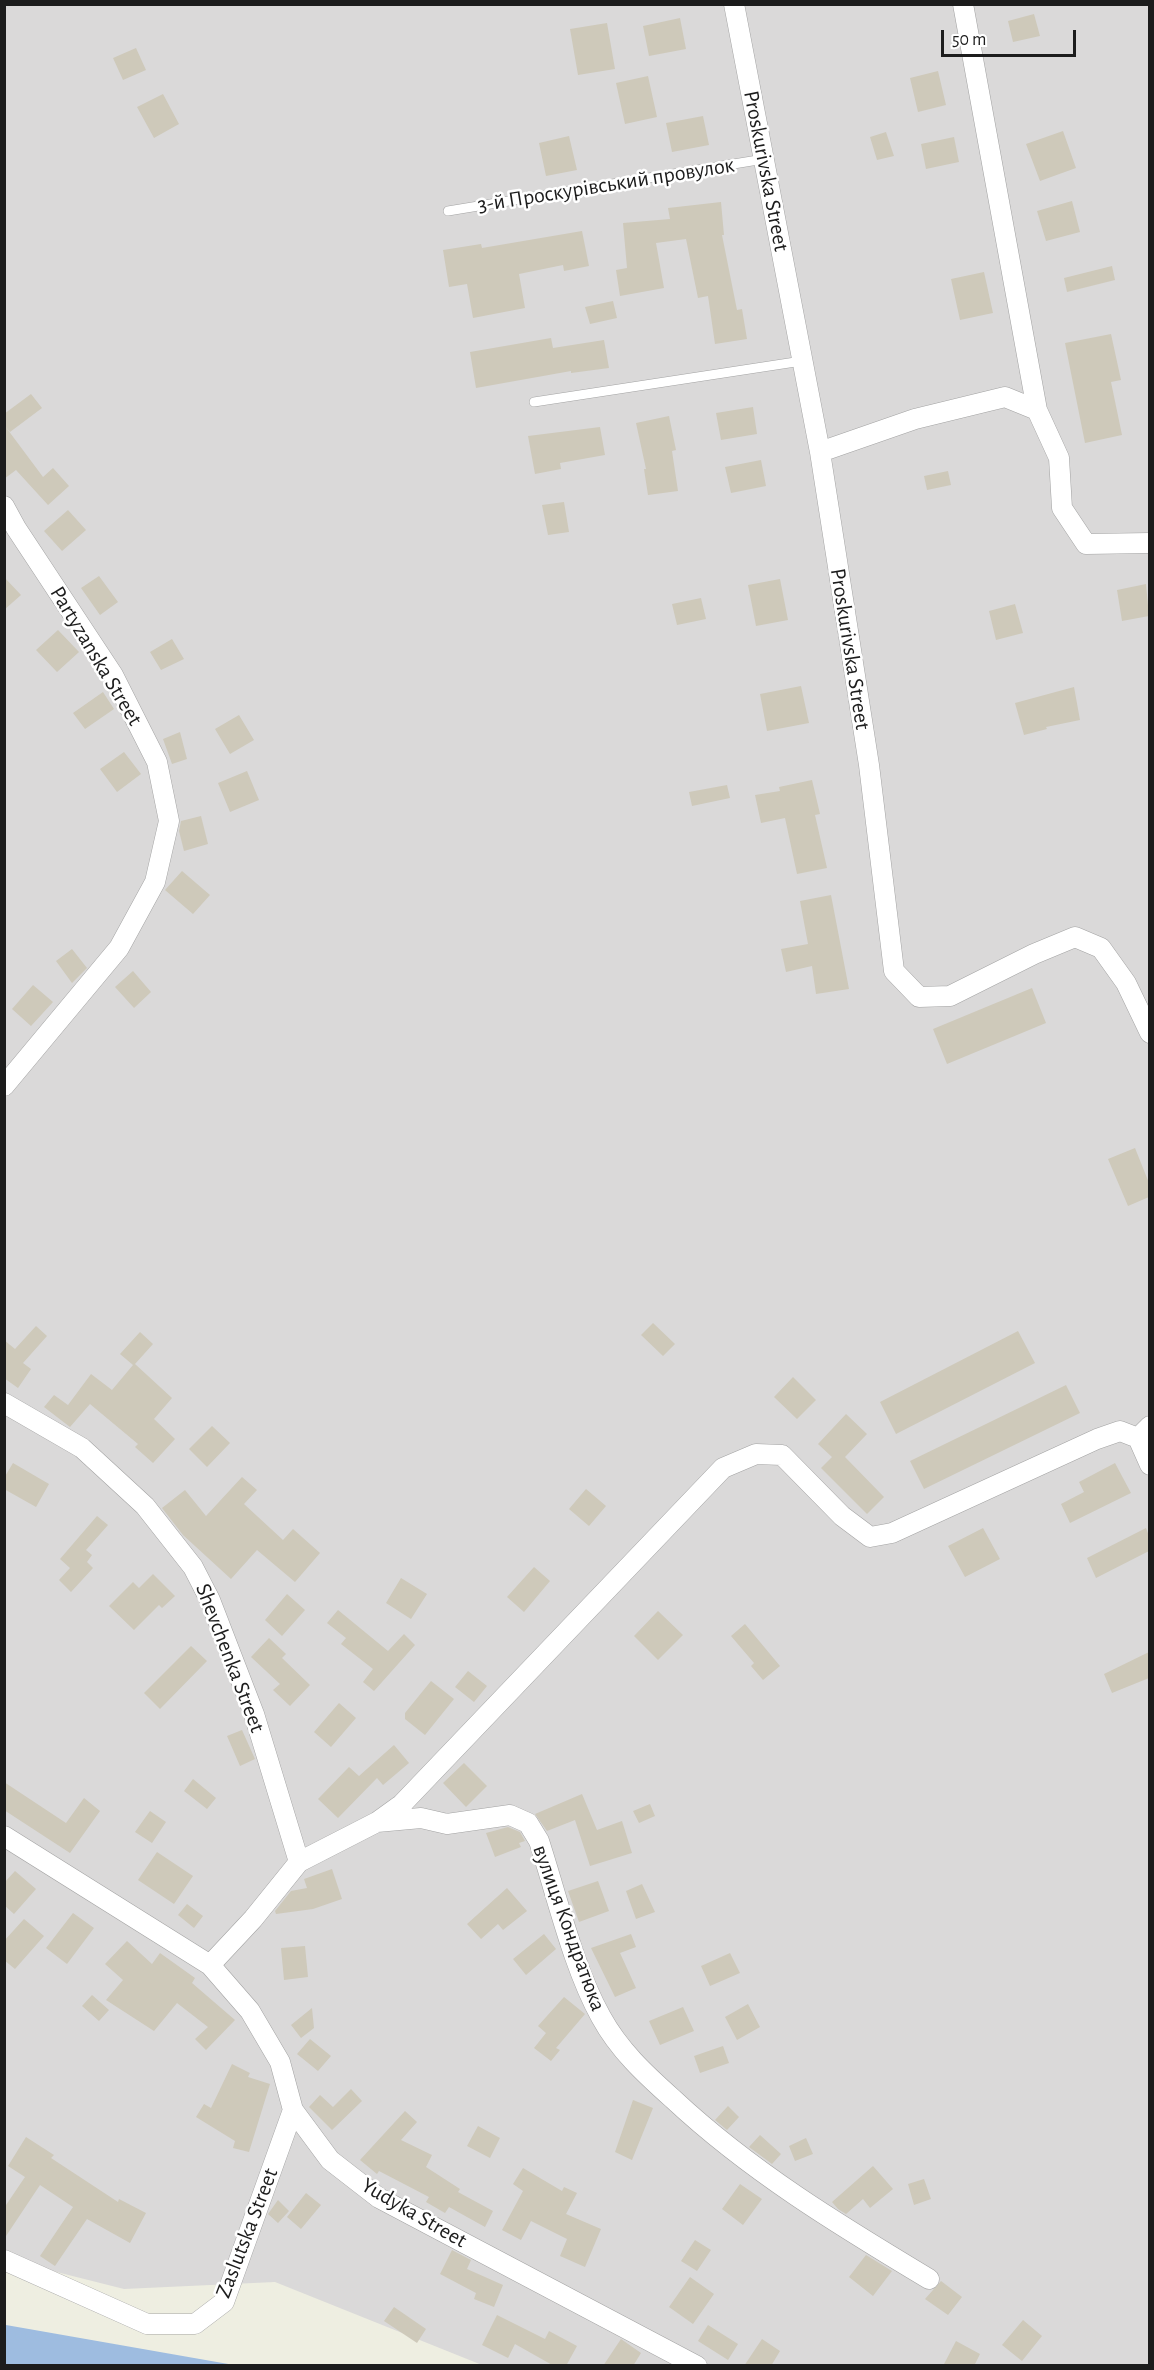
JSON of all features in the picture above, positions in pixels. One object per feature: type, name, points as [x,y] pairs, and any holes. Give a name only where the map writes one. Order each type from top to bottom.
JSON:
[{"type":"street","name":"Proskurivska Street","points":[[734,4],[820,452],[868,765],[894,971],[920,997],[950,996],[1034,954],[1075,937],[1101,948],[1126,983],[1149,1033]]},
{"type":"street","points":[[963,4],[1037,410],[1059,458],[1062,508],[1086,544],[1149,543]]},
{"type":"street","points":[[820,452],[915,418],[1005,397],[1037,410]]},
{"type":"street","name":"Partyzanska Street","points":[[4,506],[16,528],[113,675],[157,762],[169,821],[155,882],[119,948],[4,1086]]},
{"type":"street","name":"Shevchenka Street","points":[[4,1403],[82,1448],[145,1506],[193,1567],[210,1600],[254,1714],[299,1862]]},
{"type":"street","points":[[210,1965],[254,1919],[299,1862],[377,1822],[402,1804],[723,1468],[756,1454],[782,1455],[842,1516],[870,1536],[892,1533],[1097,1439],[1120,1431],[1144,1432],[1149,1465]]},
{"type":"street","name":"вулиця Кондратюка","points":[[377,1822],[421,1818],[447,1824],[510,1815],[528,1824],[539,1841],[581,1971],[597,2007],[630,2059],[718,2139],[826,2218],[929,2278]]},
{"type":"street","name":"Yudyka Street","points":[[4,1836],[210,1965],[250,2011],[280,2062],[293,2110],[330,2160],[379,2198],[697,2366]]},
{"type":"street","name":"Zaslutska Street","points":[[4,2260],[147,2324],[195,2324],[224,2302],[293,2110]]},
{"type":"lane","name":"3-й Проскурівський провулок","points":[[448,211],[764,159]]},
{"type":"lane","points":[[534,402],[802,361]]},
{"type":"shaded area","points":[[5,5],[1149,5],[1149,2365],[482,2365],[275,2282],[124,2289],[5,2259]]},
{"type":"water","points":[[6,2325],[234,2365],[5,2365]]},
{"type":"building","points":[[1034,14],[1040,36],[1013,42],[1008,21]]},
{"type":"building","points":[[680,18],[686,49],[649,56],[643,26]]},
{"type":"building","points":[[607,23],[615,69],[578,75],[570,29]]},
{"type":"building","points":[[136,48],[146,70],[123,80],[113,58]]},
{"type":"building","points":[[938,71],[946,105],[918,112],[910,78]]},
{"type":"building","points":[[648,76],[657,117],[625,124],[616,83]]},
{"type":"building","points":[[163,94],[179,124],[154,138],[137,107]]},
{"type":"building","points":[[703,116],[709,145],[672,152],[666,123]]},
{"type":"building","points":[[1063,131],[1076,168],[1040,181],[1026,144]]},
{"type":"building","points":[[886,132],[894,156],[877,160],[870,137]]},
{"type":"building","points":[[569,136],[577,170],[546,176],[539,143]]},
{"type":"building","points":[[954,137],[959,162],[926,169],[921,144]]},
{"type":"building","points":[[1072,201],[1080,232],[1046,241],[1037,211]]},
{"type":"building","points":[[721,202],[724,235],[722,235],[737,310],[742,309],[747,339],[715,344],[708,296],[698,298],[686,239],[656,243],[664,288],[620,296],[616,270],[627,268],[623,223],[670,219],[668,208]]},
{"type":"building","points":[[582,231],[589,266],[564,271],[563,265],[519,274],[525,308],[473,318],[467,284],[449,287],[443,250],[481,244],[482,248]]},
{"type":"building","points":[[1112,266],[1115,280],[1067,292],[1064,278]]},
{"type":"building","points":[[984,272],[993,313],[960,320],[951,279]]},
{"type":"building","points":[[613,301],[617,318],[590,324],[585,307]]},
{"type":"building","points":[[1111,334],[1121,380],[1111,382],[1122,435],[1085,443],[1065,343]]},
{"type":"building","points":[[551,338],[553,348],[604,340],[609,368],[571,373],[571,371],[476,388],[470,352]]},
{"type":"building","points":[[31,394],[42,408],[10,432],[5,426],[43,477],[53,468],[69,486],[48,505],[16,470],[4,479],[4,414]]},
{"type":"building","points":[[753,407],[757,434],[721,440],[716,413]]},
{"type":"building","points":[[669,416],[676,450],[672,451],[678,491],[648,495],[644,469],[646,469],[636,423]]},
{"type":"building","points":[[600,427],[605,455],[560,463],[561,469],[535,474],[528,436]]},
{"type":"building","points":[[761,460],[766,486],[731,493],[725,467]]},
{"type":"building","points":[[948,471],[951,485],[927,490],[924,476]]},
{"type":"building","points":[[564,502],[569,532],[548,535],[542,505]]},
{"type":"building","points":[[68,510],[86,530],[62,551],[44,531]]},
{"type":"building","points":[[99,576],[118,602],[100,615],[81,588]]},
{"type":"building","points":[[4,577],[21,595],[4,610]]},
{"type":"building","points":[[780,579],[788,620],[756,626],[748,585]]},
{"type":"building","points":[[1146,584],[1149,616],[1122,621],[1117,590]]},
{"type":"building","points":[[701,598],[706,619],[677,625],[672,604]]},
{"type":"building","points":[[1015,604],[1023,633],[996,640],[989,611]]},
{"type":"building","points":[[58,630],[79,652],[57,672],[36,650]]},
{"type":"building","points":[[172,639],[184,659],[161,670],[150,652]]},
{"type":"building","points":[[801,686],[809,723],[767,731],[760,694]]},
{"type":"building","points":[[1074,687],[1080,720],[1046,727],[1047,729],[1024,735],[1015,703]]},
{"type":"building","points":[[103,692],[114,709],[85,729],[73,713]]},
{"type":"building","points":[[239,715],[254,740],[230,754],[215,729]]},
{"type":"building","points":[[180,732],[187,759],[172,764],[163,739]]},
{"type":"building","points":[[124,752],[141,774],[117,792],[100,769]]},
{"type":"building","points":[[247,771],[259,800],[230,812],[218,783]]},
{"type":"building","points":[[812,780],[820,814],[815,815],[827,868],[797,874],[785,818],[761,823],[755,795],[780,791],[779,787]]},
{"type":"building","points":[[727,785],[730,798],[692,806],[689,792]]},
{"type":"building","points":[[201,816],[208,844],[184,851],[179,831],[181,821]]},
{"type":"building","points":[[182,871],[210,895],[193,914],[165,890]]},
{"type":"building","points":[[831,895],[849,989],[816,994],[812,966],[786,972],[781,949],[808,944],[800,901]]},
{"type":"building","points":[[72,949],[87,968],[72,983],[56,961]]},
{"type":"building","points":[[133,971],[151,992],[134,1008],[115,987]]},
{"type":"building","points":[[33,985],[53,1002],[31,1026],[12,1009]]},
{"type":"building","points":[[1032,988],[1046,1023],[947,1064],[933,1029]]},
{"type":"building","points":[[1135,1148],[1149,1183],[1149,1197],[1128,1206],[1108,1159]]},
{"type":"building","points":[[653,1323],[675,1344],[663,1356],[641,1335]]},
{"type":"building","points":[[36,1326],[47,1336],[23,1363],[31,1369],[18,1388],[4,1378],[4,1340],[15,1349]]},
{"type":"building","points":[[1018,1331],[1035,1363],[896,1434],[880,1402]]},
{"type":"building","points":[[140,1332],[153,1344],[135,1364],[172,1398],[154,1419],[175,1439],[153,1463],[135,1447],[138,1444],[90,1404],[70,1427],[44,1407],[54,1395],[68,1405],[91,1374],[112,1390],[133,1365],[120,1354]]},
{"type":"building","points":[[793,1377],[816,1400],[797,1419],[774,1397]]},
{"type":"building","points":[[1066,1385],[1080,1413],[924,1489],[910,1461]]},
{"type":"building","points":[[846,1414],[867,1434],[845,1457],[884,1497],[867,1514],[821,1468],[832,1457],[818,1444]]},
{"type":"building","points":[[212,1426],[230,1443],[207,1467],[189,1449]]},
{"type":"building","points":[[13,1463],[49,1484],[36,1507],[4,1489],[4,1478]]},
{"type":"building","points":[[1115,1463],[1131,1493],[1070,1523],[1061,1504],[1084,1492],[1079,1482]]},
{"type":"building","points":[[242,1477],[257,1490],[244,1504],[283,1540],[293,1529],[320,1553],[295,1582],[257,1550],[231,1579],[183,1535],[162,1508],[185,1490],[206,1516]]},
{"type":"building","points":[[586,1489],[606,1506],[589,1526],[569,1509]]},
{"type":"building","points":[[97,1516],[108,1525],[86,1550],[92,1555],[87,1562],[93,1568],[71,1592],[59,1580],[70,1568],[60,1559]]},
{"type":"building","points":[[983,1528],[1000,1559],[965,1577],[948,1546]]},
{"type":"building","points":[[1146,1528],[1149,1536],[1149,1551],[1096,1578],[1087,1558]]},
{"type":"building","points":[[534,1567],[550,1581],[524,1612],[507,1597]]},
{"type":"building","points":[[153,1574],[175,1596],[162,1608],[159,1605],[134,1630],[109,1606],[133,1582],[139,1588]]},
{"type":"building","points":[[401,1578],[427,1594],[411,1619],[386,1603]]},
{"type":"building","points":[[287,1594],[305,1610],[282,1636],[265,1620]]},
{"type":"building","points":[[338,1610],[388,1651],[404,1634],[415,1645],[374,1691],[363,1682],[373,1669],[341,1644],[346,1638],[327,1623]]},
{"type":"building","points":[[658,1611],[683,1635],[658,1660],[634,1636]]},
{"type":"building","points":[[745,1624],[780,1666],[763,1680],[751,1666],[754,1663],[731,1636]]},
{"type":"building","points":[[269,1638],[286,1654],[282,1658],[310,1685],[290,1706],[273,1690],[280,1684],[251,1657]]},
{"type":"building","points":[[191,1646],[207,1661],[160,1709],[144,1693]]},
{"type":"building","points":[[1149,1652],[1149,1678],[1112,1693],[1104,1674]]},
{"type":"building","points":[[468,1671],[487,1686],[474,1702],[455,1687]]},
{"type":"building","points":[[431,1681],[454,1699],[425,1735],[405,1719],[405,1713]]},
{"type":"building","points":[[339,1703],[356,1718],[331,1747],[314,1732]]},
{"type":"building","points":[[242,1730],[255,1759],[240,1766],[227,1736]]},
{"type":"building","points":[[394,1745],[409,1763],[383,1785],[377,1778],[338,1818],[318,1799],[349,1767],[359,1776]]},
{"type":"building","points":[[464,1763],[487,1786],[466,1807],[443,1783]]},
{"type":"building","points":[[193,1779],[216,1798],[207,1809],[184,1791]]},
{"type":"building","points":[[4,1782],[66,1823],[84,1798],[100,1811],[70,1853],[4,1810]]},
{"type":"building","points":[[582,1794],[597,1830],[622,1821],[632,1853],[590,1866],[575,1820],[547,1831],[535,1814]]},
{"type":"building","points":[[650,1804],[655,1816],[639,1823],[633,1811]]},
{"type":"building","points":[[150,1811],[166,1822],[152,1843],[135,1832]]},
{"type":"building","points":[[508,1827],[520,1832],[525,1841],[519,1843],[521,1847],[495,1857],[486,1833]]},
{"type":"building","points":[[157,1852],[193,1876],[174,1904],[138,1880]]},
{"type":"building","points":[[332,1869],[342,1899],[313,1909],[276,1914],[275,1911],[291,1891],[307,1888],[304,1879]]},
{"type":"building","points":[[15,1871],[36,1889],[14,1914],[4,1905],[4,1883]]},
{"type":"building","points":[[598,1881],[609,1911],[579,1922],[568,1891]]},
{"type":"building","points":[[642,1884],[655,1912],[636,1919],[626,1891]]},
{"type":"building","points":[[507,1888],[527,1911],[503,1930],[498,1924],[481,1939],[467,1924]]},
{"type":"building","points":[[187,1904],[203,1916],[194,1928],[178,1915]]},
{"type":"building","points":[[73,1913],[94,1928],[67,1964],[46,1948]]},
{"type":"building","points":[[24,1919],[44,1936],[15,1969],[4,1960],[4,1941]]},
{"type":"building","points":[[544,1934],[556,1949],[526,1975],[513,1959]]},
{"type":"building","points":[[631,1934],[636,1947],[620,1953],[636,1988],[615,1997],[591,1948]]},
{"type":"building","points":[[127,1941],[152,1964],[160,1953],[195,1978],[192,1983],[235,2020],[206,2050],[195,2039],[208,2027],[177,2003],[154,2031],[106,2000],[123,1980],[105,1964]]},
{"type":"building","points":[[305,1946],[308,1977],[284,1980],[281,1948]]},
{"type":"building","points":[[730,1953],[740,1973],[710,1986],[701,1966]]},
{"type":"building","points":[[92,1995],[109,2010],[99,2021],[82,2006]]},
{"type":"building","points":[[564,1997],[585,2014],[556,2048],[560,2050],[551,2061],[534,2048],[546,2033],[538,2026]]},
{"type":"building","points":[[748,2004],[760,2027],[737,2040],[725,2017]]},
{"type":"building","points":[[683,2007],[694,2031],[660,2045],[649,2021]]},
{"type":"building","points":[[312,2008],[314,2028],[301,2038],[291,2025]]},
{"type":"building","points":[[310,2039],[331,2056],[318,2071],[297,2054]]},
{"type":"building","points":[[723,2046],[729,2063],[700,2073],[694,2056]]},
{"type":"building","points":[[232,2064],[250,2073],[248,2077],[270,2084],[249,2152],[233,2148],[235,2141],[196,2117],[204,2104],[211,2108]]},
{"type":"building","points":[[351,2089],[362,2101],[332,2130],[309,2107],[320,2095],[333,2107]]},
{"type":"building","points":[[633,2100],[653,2108],[632,2160],[615,2152]]},
{"type":"building","points":[[728,2106],[739,2117],[727,2130],[715,2120]]},
{"type":"building","points":[[405,2111],[417,2122],[401,2140],[432,2155],[426,2167],[460,2189],[458,2192],[493,2211],[485,2227],[449,2207],[445,2213],[426,2202],[429,2197],[379,2171],[377,2174],[360,2160]]},
{"type":"building","points":[[478,2126],[500,2138],[490,2158],[467,2146]]},
{"type":"building","points":[[760,2135],[781,2154],[772,2164],[749,2147]]},
{"type":"building","points":[[26,2137],[54,2155],[51,2158],[118,2202],[119,2199],[146,2213],[130,2243],[87,2219],[55,2266],[40,2256],[73,2207],[40,2185],[4,2239],[4,2208],[25,2177],[8,2166]]},
{"type":"building","points":[[806,2138],[813,2154],[795,2161],[789,2146]]},
{"type":"building","points":[[873,2166],[893,2189],[870,2208],[863,2199],[846,2214],[838,2209],[832,2202]]},
{"type":"building","points":[[523,2168],[562,2191],[564,2187],[577,2193],[566,2214],[601,2229],[585,2267],[560,2256],[567,2239],[531,2221],[521,2240],[502,2230],[523,2191],[513,2184]]},
{"type":"building","points":[[924,2179],[931,2199],[914,2205],[908,2184]]},
{"type":"building","points":[[740,2184],[762,2199],[743,2225],[722,2209]]},
{"type":"building","points":[[306,2193],[321,2205],[301,2229],[287,2217]]},
{"type":"building","points":[[278,2200],[289,2211],[278,2223],[268,2214]]},
{"type":"building","points":[[695,2240],[711,2250],[697,2271],[681,2261]]},
{"type":"building","points":[[452,2250],[471,2260],[467,2269],[503,2285],[494,2307],[474,2299],[476,2293],[440,2274]]},
{"type":"building","points":[[866,2255],[892,2271],[873,2296],[849,2277]]},
{"type":"building","points":[[690,2277],[714,2294],[693,2324],[669,2307]]},
{"type":"building","points":[[941,2281],[962,2297],[948,2315],[925,2299]]},
{"type":"building","points":[[394,2307],[426,2329],[417,2343],[384,2321]]},
{"type":"building","points":[[497,2315],[545,2339],[549,2331],[577,2346],[566,2366],[554,2366],[515,2344],[508,2358],[482,2345]]},
{"type":"building","points":[[1023,2320],[1042,2336],[1022,2361],[1002,2345]]},
{"type":"building","points":[[708,2325],[738,2344],[728,2360],[698,2341]]},
{"type":"building","points":[[621,2339],[641,2353],[633,2366],[603,2366]]},
{"type":"building","points":[[762,2339],[780,2351],[771,2366],[744,2366]]},
{"type":"building","points":[[956,2341],[980,2354],[974,2366],[943,2366]]}]
